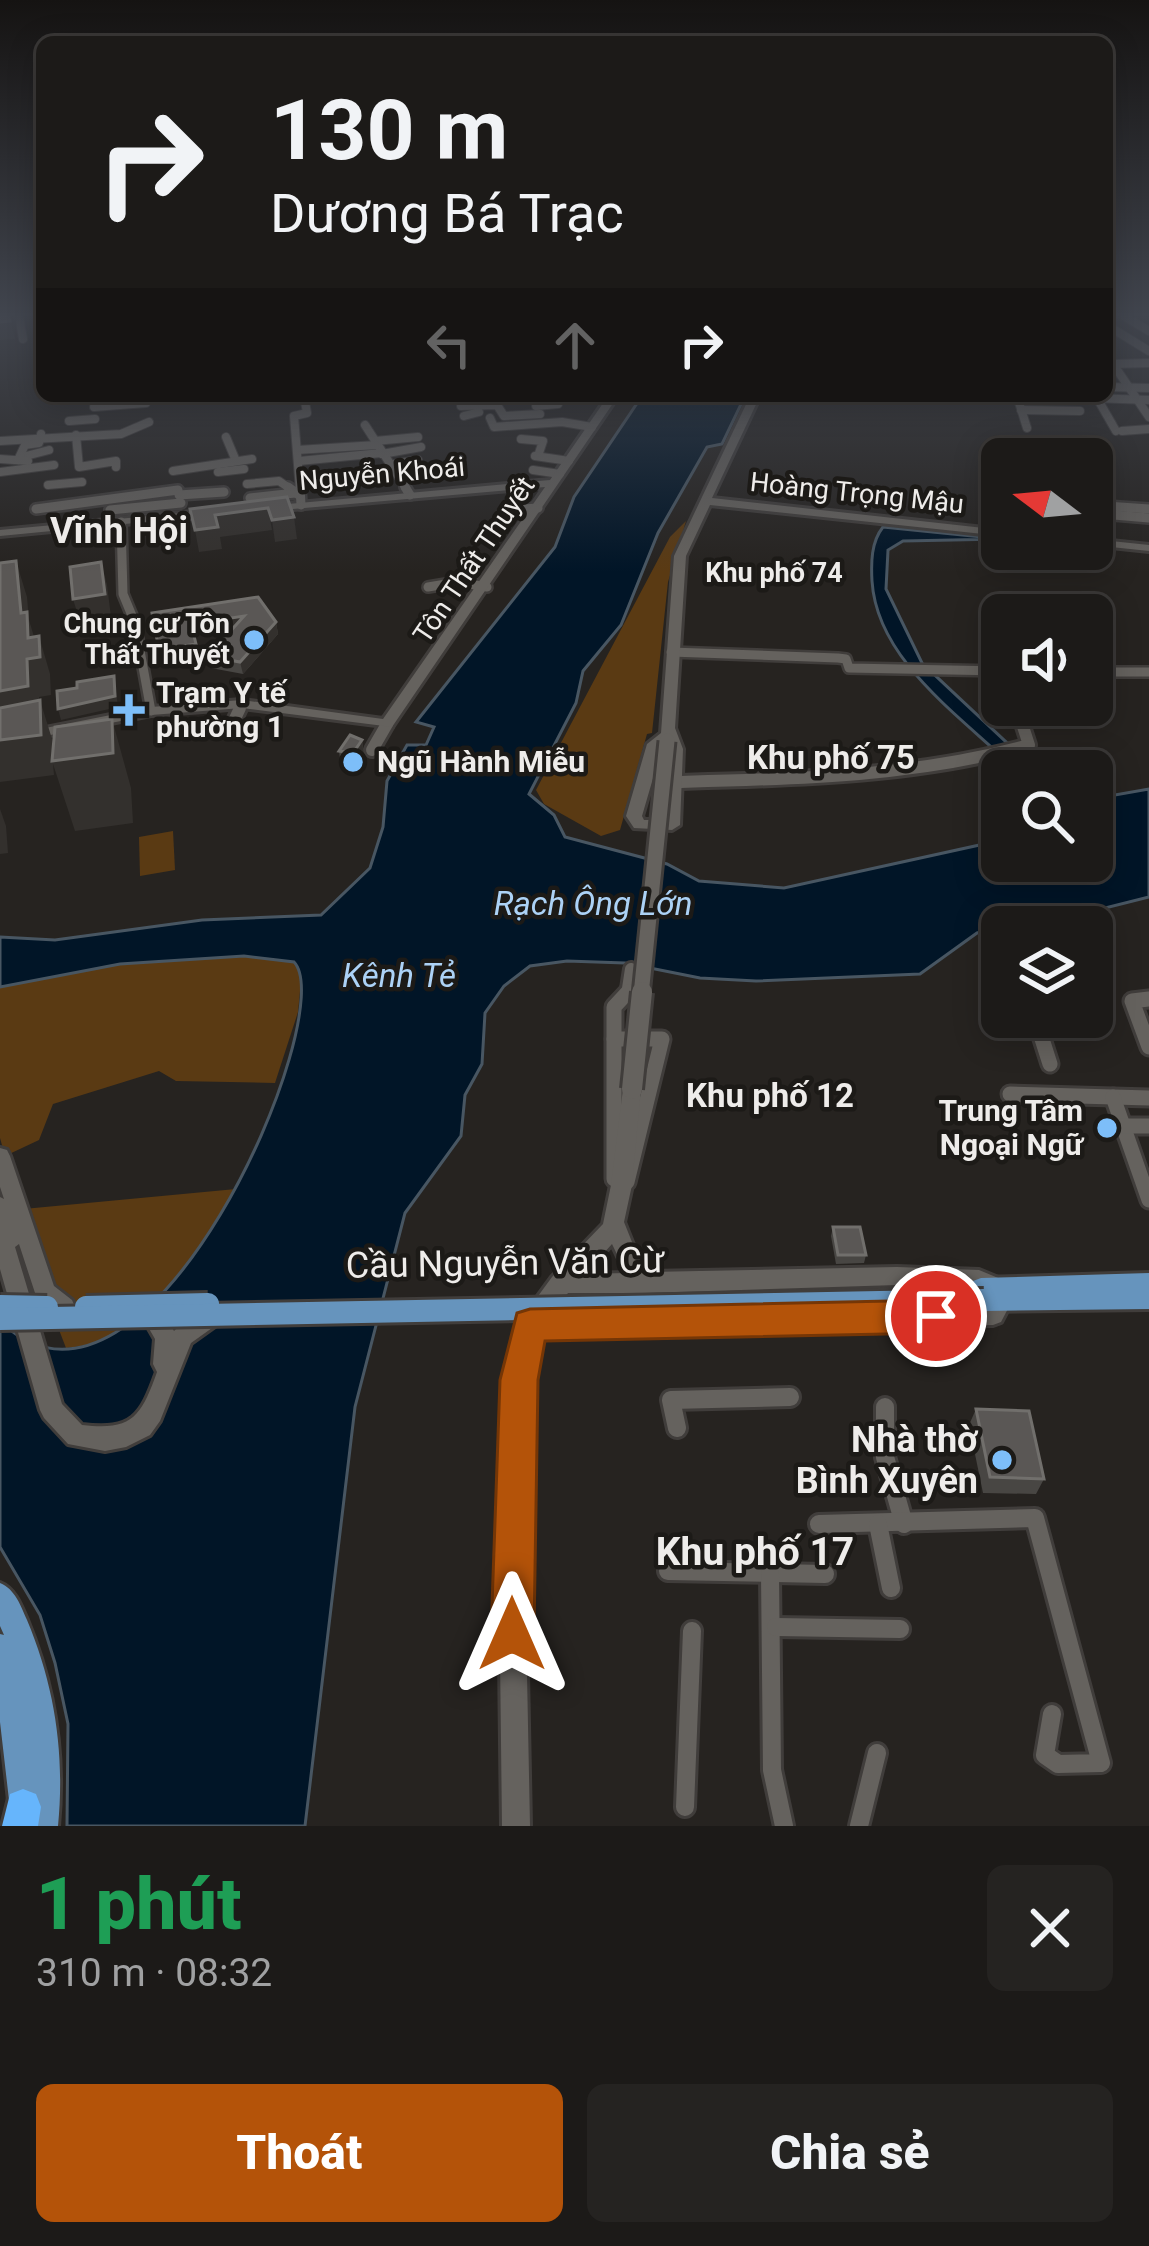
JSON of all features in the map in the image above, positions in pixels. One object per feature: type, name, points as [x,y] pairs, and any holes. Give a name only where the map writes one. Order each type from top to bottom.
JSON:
[{"type":"main road","name":"Tôn Thất Thuyết","points":[[387,724],[487,587],[609,402]]},
{"type":"main road","points":[[652,1284],[627,1257],[615,1225],[667,734],[680,556],[752,402]]},
{"type":"main road","name":"Nguyễn Khoái","points":[[243,511],[298,498],[410,495],[508,486],[533,476],[557,479]]},
{"type":"main road","name":"Hoàng Trọng Mậu","points":[[708,498],[981,527]]},
{"type":"main road","points":[[0,533],[121,522],[180,501],[226,512]]},
{"type":"main road","points":[[1113,541],[1149,545]]},
{"type":"main road","points":[[0,741],[152,711],[242,704],[387,724]]},
{"type":"main road","points":[[667,734],[675,742],[671,827],[644,826],[634,820],[654,744],[667,734]]},
{"type":"main road","points":[[0,1156],[45,1292],[64,1307]]},
{"type":"main road","points":[[0,1206],[57,1419],[76,1436],[105,1440],[124,1435],[153,1414],[164,1396],[181,1339],[211,1316]]},
{"type":"main road","points":[[516,1826],[512,1574],[519,1380],[530,1325],[560,1284],[615,1225]]},
{"type":"main road","points":[[0,1233],[64,1413],[78,1426],[98,1432],[140,1415],[155,1396],[167,1345],[154,1318]]},
{"type":"main road","points":[[530,1325],[993,1315],[990,1294],[979,1279],[897,1276],[560,1284]]},
{"type":"main road","points":[[990,1294],[1149,1282]]},
{"type":"main road","points":[[652,1284],[649,1301],[660,1322]]},
{"type":"main road","points":[[990,1294],[1149,1299]]},
{"type":"main road","name":"Cầu Nguyễn Văn Cừ","points":[[0,1306],[990,1294]]},
{"type":"main road","name":"Cầu Nguyễn Văn Cừ","points":[[0,1319],[990,1294]]},
{"type":"main road","points":[[0,1597],[22,1635],[35,1683],[28,1821]]},
{"type":"main road","points":[[0,1648],[9,1674],[28,1821]]},
{"type":"street","points":[[298,498],[294,416],[307,413],[305,402]]},
{"type":"street","points":[[493,402],[502,408]]},
{"type":"street","points":[[1019,402],[1027,428]]},
{"type":"street","points":[[1100,402],[1119,431],[1149,429]]},
{"type":"street","points":[[97,434],[94,405],[146,404]]},
{"type":"street","points":[[502,408],[479,412],[462,411],[502,408],[538,410],[558,404]]},
{"type":"street","points":[[1021,410],[1080,411]]},
{"type":"street","points":[[490,418],[494,427],[543,441],[534,456],[569,461]]},
{"type":"street","points":[[21,456],[25,445],[39,443],[49,428],[63,427],[66,420],[95,419]]},
{"type":"street","points":[[0,441],[25,432],[126,433],[149,422]]},
{"type":"street","points":[[525,433],[562,422],[592,427]]},
{"type":"street","points":[[365,425],[410,495]]},
{"type":"street","points":[[48,485],[79,486],[76,435]]},
{"type":"street","points":[[383,455],[418,436]]},
{"type":"street","points":[[174,474],[244,464],[226,437]]},
{"type":"street","points":[[402,441],[421,459]]},
{"type":"street","points":[[0,459],[51,455],[0,472]]},
{"type":"street","points":[[383,455],[421,459]]},
{"type":"street","points":[[383,455],[421,459]]},
{"type":"street","points":[[298,456],[421,459]]},
{"type":"street","points":[[171,459],[180,501]]},
{"type":"street","points":[[78,474],[116,461],[129,497]]},
{"type":"street","points":[[247,484],[279,481],[298,498]]},
{"type":"street","points":[[508,486],[509,506],[538,508]]},
{"type":"street","points":[[92,503],[100,488]]},
{"type":"street","points":[[112,499],[180,501],[224,492]]},
{"type":"street","points":[[36,509],[129,497],[180,501]]},
{"type":"street","points":[[250,498],[298,498]]},
{"type":"street","points":[[1113,511],[1149,514]]},
{"type":"street","points":[[121,522],[123,594],[129,619],[135,623],[152,711]]},
{"type":"street","points":[[428,586],[458,582],[487,587]]},
{"type":"street","points":[[670,652],[838,658],[846,659],[850,668],[899,671],[981,670]]},
{"type":"street","points":[[1113,672],[1149,672]]},
{"type":"street","points":[[233,723],[242,704]]},
{"type":"street","name":"Tôn Thất Thuyết","points":[[372,750],[387,724]]},
{"type":"street","points":[[676,782],[839,775],[992,757],[1029,745],[1023,726]]},
{"type":"street","points":[[619,1192],[613,1167],[614,1006],[627,998],[631,969]]},
{"type":"street","points":[[1149,999],[1132,1001],[1149,1047]]},
{"type":"street","points":[[1042,1038],[1050,1064]]},
{"type":"street","points":[[614,1040],[662,1039],[634,1168],[619,1192]]},
{"type":"street","points":[[1010,1094],[1149,1098]]},
{"type":"street","points":[[1113,1097],[1149,1200]]},
{"type":"street","points":[[1122,1126],[1149,1126]]},
{"type":"street","points":[[677,1428],[671,1400],[790,1397]]},
{"type":"street","points":[[885,1407],[885,1457],[904,1524]]},
{"type":"street","points":[[819,1524],[1035,1518],[1101,1763],[1058,1764],[1045,1755],[1052,1714]]},
{"type":"street","points":[[878,1524],[891,1588]]},
{"type":"street","points":[[668,1571],[825,1574]]},
{"type":"street","points":[[770,1574],[776,1627],[775,1778],[784,1826]]},
{"type":"street","points":[[776,1627],[900,1629]]},
{"type":"street","points":[[685,1807],[692,1631]]},
{"type":"street","points":[[859,1826],[877,1753]]},
{"type":"shaded area","points":[[686,521],[668,582],[652,733],[647,734],[620,830],[601,836],[544,804],[536,790],[670,537]]},
{"type":"shaded area","points":[[173,831],[175,870],[140,876],[139,837]]},
{"type":"shaded area","points":[[244,956],[294,962],[302,970],[298,1012],[275,1083],[176,1081],[159,1071],[53,1104],[39,1140],[5,1156],[0,1138],[0,987],[120,964]]},
{"type":"shaded area","points":[[236,1189],[187,1265],[145,1312],[95,1342],[66,1348],[13,1210]]},
{"type":"water","points":[[638,402],[742,402],[722,444],[707,447],[658,533],[621,625],[583,671],[576,703],[529,794],[554,815],[565,837],[667,864],[699,881],[784,888],[981,845],[981,882],[1113,882],[1113,795],[1149,789],[1149,897],[1113,906],[981,906],[981,932],[920,974],[756,981],[700,978],[625,963],[567,961],[530,966],[504,986],[485,1013],[482,1064],[465,1095],[461,1136],[405,1213],[355,1407],[305,1826],[67,1826],[68,1724],[55,1663],[40,1615],[0,1547],[0,1321],[57,1349],[115,1333],[171,1284],[220,1214],[261,1136],[289,1059],[301,998],[294,962],[244,956],[120,964],[0,987],[0,937],[55,940],[202,920],[321,915],[370,868],[383,827],[387,781],[407,745],[426,745],[434,727],[416,722],[555,547],[574,497]]},
{"type":"water","points":[[883,527],[981,537],[903,541],[888,550],[886,589],[922,663],[981,718],[981,726],[989,726],[1015,750],[994,750],[926,686],[889,637],[877,610],[872,581]]},
{"type":"building","points":[[287,497],[294,517],[272,520],[268,508],[215,515],[218,527],[195,530],[190,509]]},
{"type":"building","points":[[16,561],[21,613],[27,612],[28,638],[39,636],[40,657],[27,659],[28,686],[0,691],[0,563]]},
{"type":"building","points":[[101,562],[105,594],[73,599],[70,567]]},
{"type":"building","points":[[258,597],[276,622],[240,662],[208,656],[244,616],[191,624],[196,644],[159,650],[152,613]]},
{"type":"building","points":[[114,676],[115,696],[58,709],[57,691],[77,688],[77,682]]},
{"type":"building","points":[[40,700],[41,735],[0,740],[0,708]]},
{"type":"building","points":[[112,719],[113,753],[52,761],[55,727]]},
{"type":"building","points":[[350,735],[362,740],[353,753],[339,751]]},
{"type":"building","points":[[833,1227],[860,1227],[866,1255],[838,1255]]},
{"type":"building","points":[[976,1409],[1029,1411],[1044,1479],[990,1477]]},
{"type":"place","name":"Chung cư Tôn Thất Thuyết","points":[[254,640]]},
{"type":"place","name":"Trạm Y tế phường 1","points":[[129,710]]},
{"type":"place","name":"Ngũ Hành Miễu","points":[[353,762]]},
{"type":"place","name":"Trung Tâm Ngoại Ngữ","points":[[1107,1128]]},
{"type":"place","name":"Nhà thờ Bình Xuyên","points":[[1002,1460]]},
{"type":"district","name":"Vĩnh Hội","points":[[119,530]]},
{"type":"district","name":"Khu phố 74","points":[[774,573]]},
{"type":"district","name":"Khu phố 75","points":[[831,757]]},
{"type":"district","name":"Khu phố 12","points":[[770,1095]]},
{"type":"district","name":"Khu phố 17","points":[[755,1551]]},
{"type":"route","points":[[512,1634],[520,1360],[530,1325],[936,1316]]},
{"type":"water label","name":"Rạch Ông Lớn","points":[[593,903]]},
{"type":"water label","name":"Kênh Tẻ","points":[[399,975]]}]
